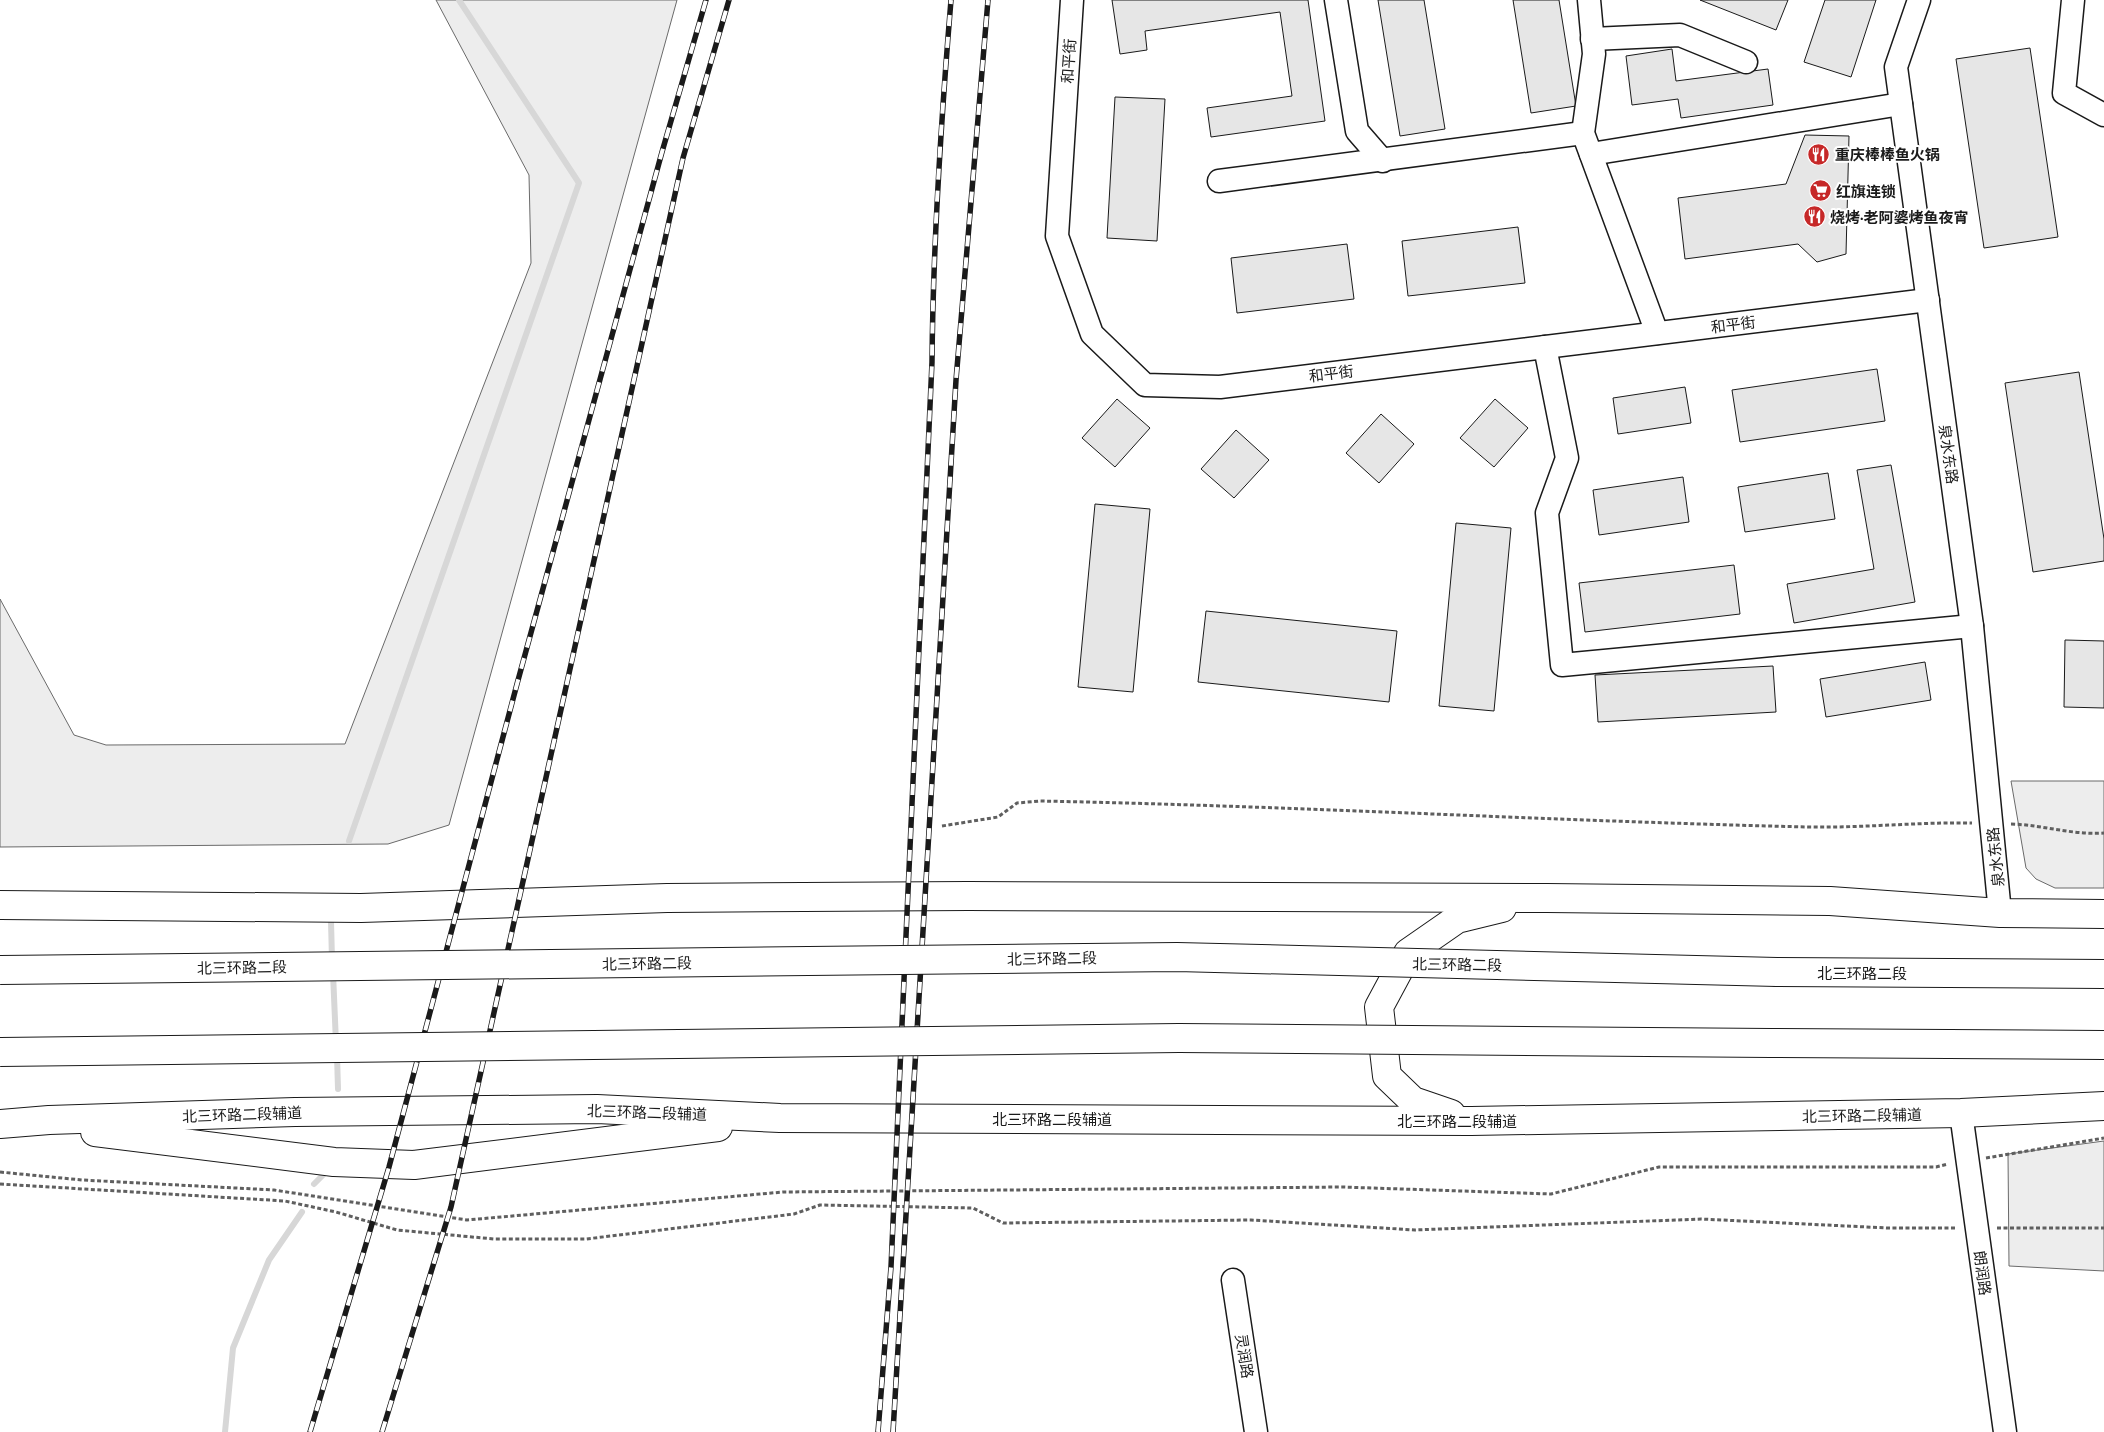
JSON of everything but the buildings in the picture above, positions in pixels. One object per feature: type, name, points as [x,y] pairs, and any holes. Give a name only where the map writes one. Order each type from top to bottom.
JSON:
[{"type":"main road","points":[[0,905],[361,908],[677,898],[978,896],[1547,898],[1830,901],[2000,913],[2104,914]]},
{"type":"main road","points":[[1471,1121],[1413,1101],[1387,1076],[1379,1007],[1408,953],[1457,919],[1547,898]]},
{"type":"main road","name":"北三环路二段","points":[[0,970],[1177,957],[1777,972],[2104,974]]},
{"type":"main road","points":[[0,1052],[1179,1038],[2104,1045]]},
{"type":"main road","name":"北三环路二段辅道","points":[[10,1123],[295,1112],[597,1109],[780,1118],[1471,1121],[1961,1113],[2104,1106]]},
{"type":"main road","points":[[10,1123],[334,1162],[414,1165],[660,1136],[780,1118]]},
{"type":"street","name":"和平街","points":[[1072,0],[1057,236],[1092,334],[1145,385],[1220,387],[1928,300]]},
{"type":"street","points":[[1336,0],[1357,131],[1383,161]]},
{"type":"street","points":[[1589,0],[1594,54],[1583,133],[1657,333]]},
{"type":"street","name":"泉水东路","points":[[1919,0],[1896,67],[1972,626],[2000,913]]},
{"type":"street","points":[[2073,0],[2064,93],[2104,115]]},
{"type":"street","points":[[1592,39],[1680,35],[1746,62]]},
{"type":"street","points":[[1591,154],[1901,104]]},
{"type":"street","points":[[1219,181],[1383,161],[1583,133]]},
{"type":"street","points":[[1545,347],[1567,458],[1547,513],[1562,665],[1972,626]]},
{"type":"street","name":"朗润路","points":[[1961,1113],[2005,1432]]},
{"type":"street","name":"灵润路","points":[[1233,1280],[1256,1432]]},
{"type":"path","points":[[942,826],[998,816],[1017,803],[1040,801],[1225,804],[1812,827],[1922,822],[2034,824],[2079,834],[2104,833]]},
{"type":"path","points":[[0,1172],[82,1180],[274,1190],[467,1220],[783,1192],[1342,1187],[1551,1194],[1659,1166],[1936,1167],[2104,1138]]},
{"type":"path","points":[[0,1184],[285,1201],[336,1212],[397,1230],[494,1239],[586,1239],[794,1214],[820,1205],[973,1208],[1003,1223],[1251,1220],[1415,1230],[1701,1219],[1888,1228],[2104,1228]]},
{"type":"shaded area","points":[[436,0],[677,0],[449,825],[388,844],[0,847],[0,599],[74,735],[106,745],[345,744],[531,263],[529,175]]},
{"type":"shaded area","points":[[2011,781],[2104,781],[2104,888],[2055,888],[2036,879],[2026,868]]},
{"type":"shaded area","points":[[2104,1141],[2104,1271],[2009,1266],[2008,1154]]},
{"type":"waterway","points":[[349,841],[579,183],[459,0]]},
{"type":"waterway","points":[[331,921],[332,960]]},
{"type":"waterway","points":[[333,973],[336,1043]]},
{"type":"waterway","points":[[337,1055],[338,1089]]},
{"type":"waterway","points":[[314,1184],[325,1173]]},
{"type":"waterway","points":[[225,1432],[233,1348],[269,1260],[302,1212]]},
{"type":"railway","points":[[310,1432],[389,1167],[517,684],[662,152],[706,0]]},
{"type":"railway","points":[[382,1432],[451,1207],[683,158],[729,0]]},
{"type":"railway","points":[[878,1432],[891,1267],[932,362],[936,226],[951,0]]},
{"type":"railway","points":[[893,1432],[956,380],[988,0]]},
{"type":"place","name":"重庆棒棒鱼火锅","points":[[1819,154]]},
{"type":"place","name":"红旗连锁","points":[[1820,191]]},
{"type":"place","name":"烧烤·老阿婆烤鱼夜宵","points":[[1814,217]]}]
